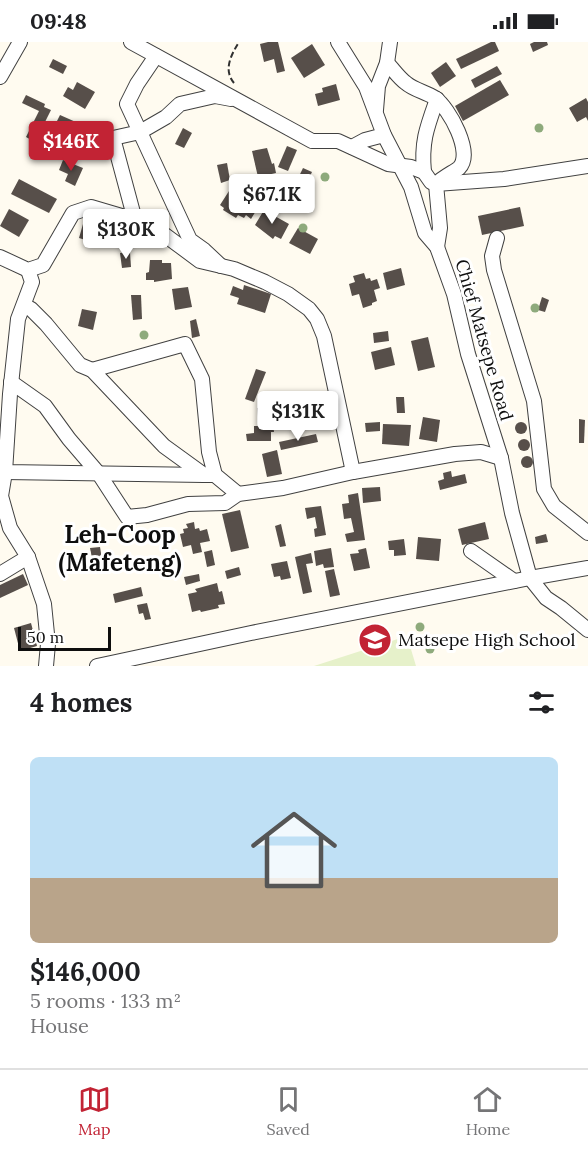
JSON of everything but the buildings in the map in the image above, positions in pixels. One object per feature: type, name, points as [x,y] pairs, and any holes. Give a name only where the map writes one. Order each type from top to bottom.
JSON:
[{"type":"street","points":[[0,77],[20,42]]},
{"type":"street","points":[[131,42],[312,141],[338,141],[388,164],[424,172]]},
{"type":"street","name":"Chief Matsepe Road","points":[[338,42],[366,87],[384,135],[411,187],[425,233],[437,247],[454,294],[468,354],[501,459],[512,513],[530,578]]},
{"type":"street","points":[[375,112],[378,86],[387,63],[390,42]]},
{"type":"street","points":[[156,56],[127,104],[190,240],[221,267]]},
{"type":"street","points":[[387,63],[406,84],[437,99],[457,129],[464,147],[464,159],[459,168],[436,183]]},
{"type":"street","points":[[135,220],[113,138],[140,132],[166,117],[180,104],[215,96],[238,100]]},
{"type":"street","points":[[437,99],[424,137],[422,151],[424,172],[431,182],[504,179],[588,166]]},
{"type":"street","points":[[352,147],[365,140],[384,135]]},
{"type":"street","points":[[436,183],[440,228],[437,247]]},
{"type":"street","points":[[0,257],[28,270],[43,265],[73,213],[91,207],[154,227],[200,261],[234,269],[288,294],[309,309],[317,319],[329,357],[353,472]]},
{"type":"street","points":[[497,238],[492,256],[494,270],[534,400],[544,489],[554,506],[588,533]]},
{"type":"street","points":[[28,270],[32,282],[18,319],[1,496],[10,528],[28,557],[44,604],[48,644],[46,666]]},
{"type":"street","points":[[24,305],[46,324],[80,365],[92,370],[164,446],[238,494]]},
{"type":"street","points":[[92,370],[184,344],[202,379],[209,475]]},
{"type":"street","points":[[11,382],[45,406],[99,474],[127,517],[147,515],[188,504],[225,503],[238,494],[283,488],[353,472],[466,453],[481,452],[501,459]]},
{"type":"street","points":[[3,472],[209,475]]},
{"type":"street","points":[[471,551],[514,581]]},
{"type":"street","points":[[0,574],[28,557]]},
{"type":"street","points":[[97,666],[251,633],[588,568]]},
{"type":"street","points":[[530,578],[546,598],[588,630]]},
{"type":"path","points":[[238,100],[237,87],[230,78],[228,69],[230,58],[239,42]]},
{"type":"green space","points":[[407,636],[416,666],[314,666]]},
{"type":"place","name":"Matsepe High School","points":[[375,640]]},
{"type":"district","name":"Leh-Coop (Mafeteng)","points":[[120,549]]}]
